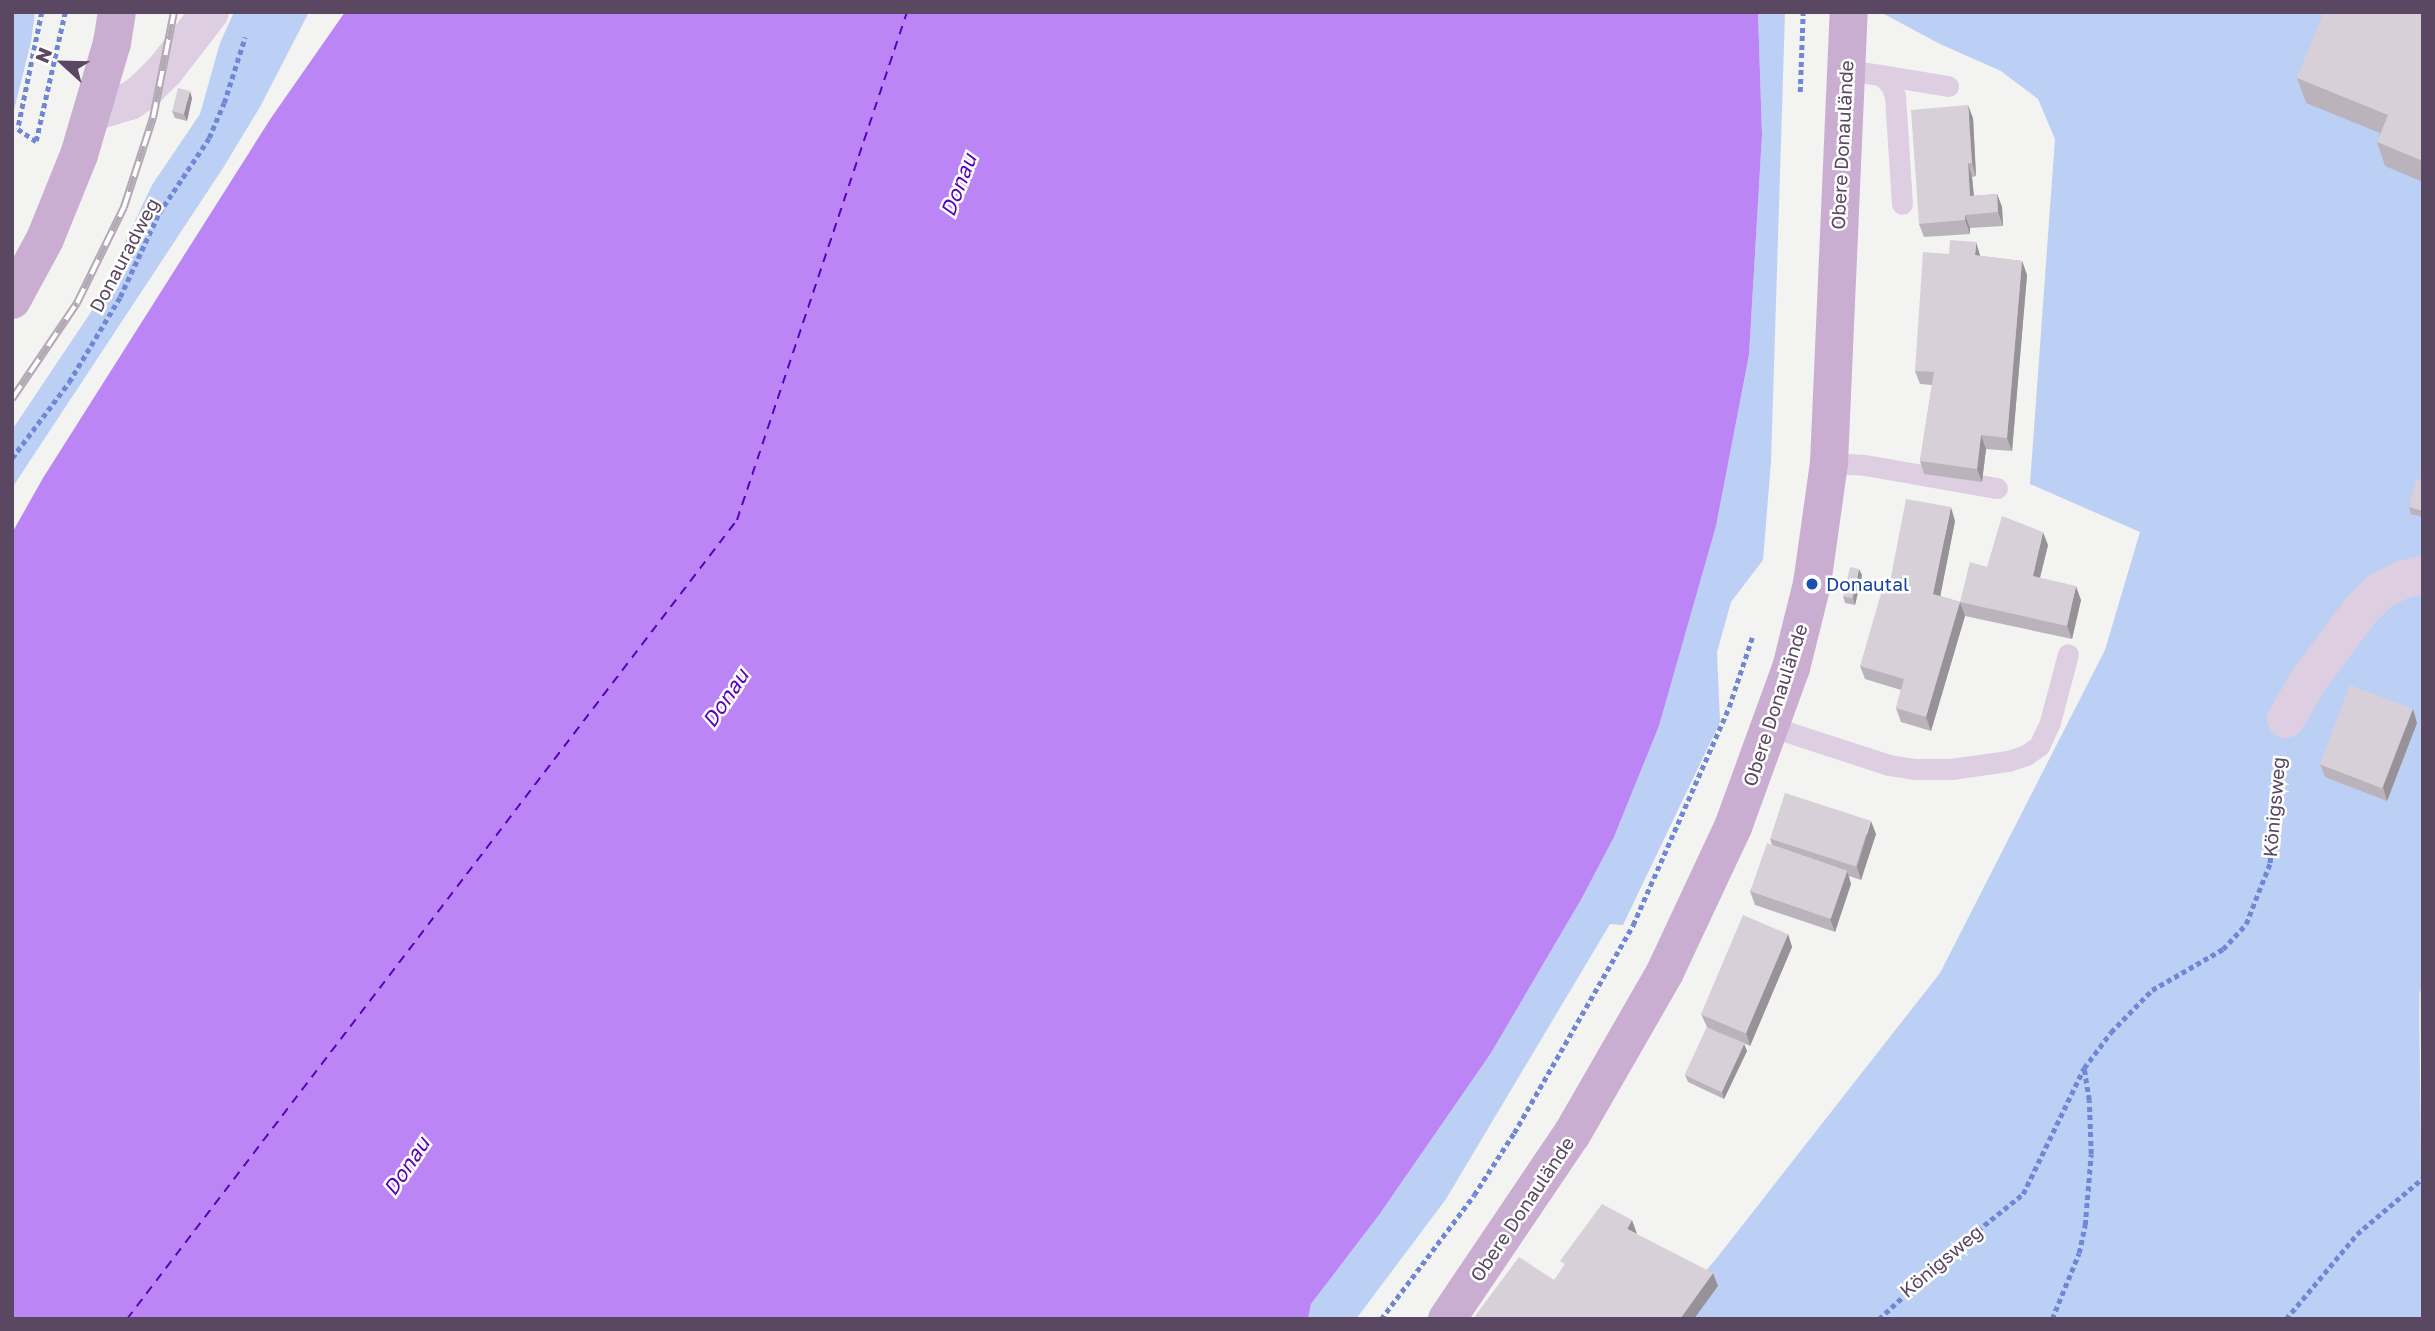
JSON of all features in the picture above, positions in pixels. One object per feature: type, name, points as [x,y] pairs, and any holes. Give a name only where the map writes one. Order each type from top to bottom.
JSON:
[{"type":"main road","points":[[12,300],[50,227],[93,112],[117,12]]},
{"type":"main road","name":"Obere Donaulände","points":[[1447,1319],[1565,1146],[1621,1052],[1705,890],[1772,727],[1812,584],[1829,463],[1863,72],[1849,12]]},
{"type":"street","points":[[93,112],[130,102],[144,91],[165,70],[210,12]]},
{"type":"street","points":[[2286,719],[2308,681],[2360,611],[2380,591],[2404,579],[2423,575]]},
{"type":"lane","points":[[1863,72],[1948,86]]},
{"type":"lane","points":[[1863,72],[1891,85],[1895,96],[1902,204]]},
{"type":"lane","points":[[1829,463],[1865,465],[1997,488]]},
{"type":"lane","points":[[1772,727],[1889,765],[1914,769],[1951,769],[2008,761],[2026,755],[2039,746],[2050,722],[2068,654]]},
{"type":"path","points":[[42,12],[18,129],[36,141],[65,12]]},
{"type":"path","points":[[1800,95],[1803,12]]},
{"type":"path","name":"Donauradweg","points":[[12,458],[69,382],[120,297],[159,213],[209,138],[224,103],[247,28]]},
{"type":"path","points":[[1381,1319],[1474,1195],[1514,1133],[1633,925],[1729,707],[1754,632]]},
{"type":"path","name":"Königsweg","points":[[1879,1319],[1951,1252],[2023,1194],[2084,1068],[2111,1032],[2152,990],[2223,949],[2246,924],[2270,863],[2273,783],[2286,719]]},
{"type":"path","points":[[2052,1319],[2079,1253],[2085,1225],[2091,1154],[2089,1100],[2084,1068]]},
{"type":"path","points":[[2286,1319],[2357,1234],[2423,1178]]},
{"type":"shaded area","points":[[12,12],[35,12],[31,42],[12,118]]},
{"type":"shaded area","points":[[234,12],[309,12],[260,107],[223,168],[12,488],[12,430],[93,309],[152,185],[200,114],[220,43]]},
{"type":"shaded area","points":[[1758,12],[1785,12],[1771,462],[1763,560],[1731,602],[1717,652],[1720,722],[1623,925],[1610,924],[1446,1199],[1356,1319],[1308,1319],[1311,1304],[1379,1215],[1491,1053],[1582,898],[1614,837],[1659,726],[1716,526],[1749,355],[1762,135]]},
{"type":"shaded area","points":[[1866,12],[2423,12],[2423,987],[2419,993],[2423,1319],[1664,1319],[1716,1259],[1940,973],[2105,650],[2140,532],[2030,484],[2055,139],[2038,99],[2001,71],[1940,44],[1884,14]]},
{"type":"shaded area","points":[[2423,987],[2423,1103],[2419,993]]},
{"type":"water","name":"Donau","points":[[345,12],[1758,12],[1762,135],[1749,355],[1716,526],[1659,726],[1614,837],[1582,898],[1491,1053],[1379,1215],[1311,1304],[1308,1319],[12,1319],[12,533],[43,478],[271,118]]},
{"type":"building","points":[[2324,12],[2423,12],[2423,161],[2377,142],[2388,115],[2297,78]]},
{"type":"building","points":[[178,88],[190,91],[184,114],[172,111]]},
{"type":"building","points":[[1968,105],[1972,163],[1968,163],[1970,196],[1997,194],[1998,212],[1965,215],[1965,220],[1919,224],[1911,110]]},
{"type":"building","points":[[1950,240],[1976,242],[1975,255],[2022,261],[2007,438],[1981,435],[1977,469],[1920,461],[1934,372],[1915,371],[1923,252],[1949,254]]},
{"type":"building","points":[[2416,479],[2423,481],[2423,511],[2409,507]]},
{"type":"building","points":[[1906,499],[1951,507],[1933,594],[1960,602],[1926,717],[1896,708],[1904,679],[1860,666],[1885,580],[1890,582]]},
{"type":"building","points":[[2002,516],[2043,532],[2033,576],[2076,586],[2067,626],[1960,602],[1970,562],[1987,567]]},
{"type":"building","points":[[1850,567],[1859,569],[1852,598],[1843,596]]},
{"type":"building","points":[[2350,685],[2413,709],[2382,788],[2320,764]]},
{"type":"building","points":[[1785,793],[1871,821],[1856,866],[1770,839]]},
{"type":"building","points":[[1767,843],[1847,871],[1831,919],[1750,891]]},
{"type":"building","points":[[1743,915],[1788,934],[1746,1034],[1701,1014]]},
{"type":"building","points":[[1707,1027],[1744,1044],[1722,1092],[1685,1075]]},
{"type":"building","points":[[1602,1204],[1632,1220],[1627,1229],[1713,1273],[1680,1319],[1480,1319],[1475,1316],[1519,1257],[1554,1280],[1565,1264],[1560,1261]]},
{"type":"ferry route","points":[[127,1319],[737,520],[907,12]]},
{"type":"railway","points":[[12,399],[77,303],[124,207],[153,118],[174,12]]},
{"type":"place","name":"Donautal","points":[[1812,584]]}]
